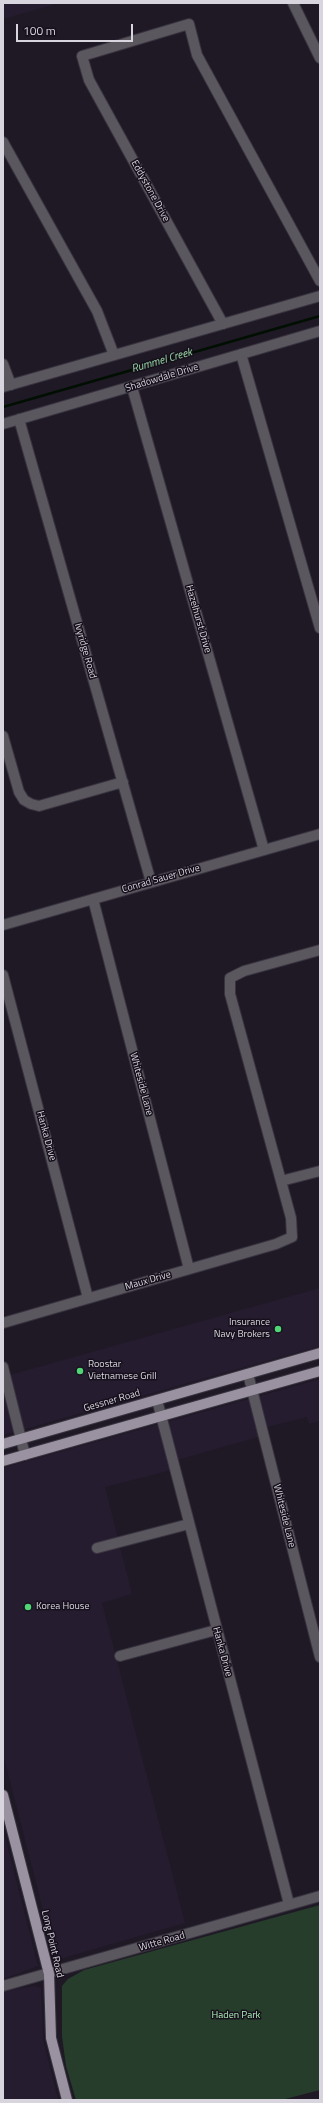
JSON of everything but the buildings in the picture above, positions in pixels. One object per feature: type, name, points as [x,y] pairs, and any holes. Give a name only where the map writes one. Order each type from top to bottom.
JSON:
[{"type":"main road","name":"Gessner Road","points":[[3,1444],[320,1353]]},
{"type":"main road","points":[[3,1461],[320,1371]]},
{"type":"main road","name":"Long Point Road","points":[[3,1795],[49,1974],[51,2038],[67,2100]]},
{"type":"street","points":[[293,3],[320,58]]},
{"type":"street","name":"Eddystone Drive","points":[[223,324],[92,87],[82,56],[188,24],[197,55],[320,281]]},
{"type":"street","points":[[3,142],[97,311],[114,355]]},
{"type":"street","points":[[3,364],[7,386],[320,296]]},
{"type":"street","name":"Shadowdale Drive","points":[[3,424],[320,331]]},
{"type":"street","points":[[241,354],[320,628]]},
{"type":"street","name":"Hazelhurst Drive","points":[[132,387],[264,850]]},
{"type":"street","name":"Ivyridge Road","points":[[19,419],[151,882]]},
{"type":"street","points":[[3,736],[19,792],[24,800],[31,804],[39,806],[123,782]]},
{"type":"street","name":"Conrad Sauer Drive","points":[[3,925],[320,834]]},
{"type":"street","name":"Whiteside Lane","points":[[93,899],[189,1269]]},
{"type":"street","points":[[320,950],[244,971],[230,978],[230,994],[281,1181],[320,1170]]},
{"type":"street","name":"Hanka Drive","points":[[3,975],[88,1298]]},
{"type":"street","name":"Maux Drive","points":[[3,1323],[276,1244],[292,1237],[291,1218],[281,1181]]},
{"type":"street","points":[[3,1367],[25,1455]]},
{"type":"street","name":"Whiteside Lane","points":[[248,1374],[320,1657]]},
{"type":"street","name":"Hanka Drive","points":[[157,1400],[289,1904]]},
{"type":"street","points":[[97,1548],[189,1524]]},
{"type":"street","points":[[120,1656],[216,1630]]},
{"type":"street","name":"Witte Road","points":[[3,1986],[320,1896]]},
{"type":"shaded area","points":[[3,3],[59,3],[3,19]]},
{"type":"shaded area","points":[[320,1288],[320,1346],[3,1435],[3,1377]]},
{"type":"shaded area","points":[[320,1379],[320,1421],[309,1424],[307,1417],[267,1427],[258,1437],[177,1460],[171,1470],[105,1487],[132,1594],[102,1603],[185,1923],[56,1960],[3,1754],[3,1468]]},
{"type":"shaded area","points":[[3,1829],[38,1966],[3,1979]]},
{"type":"shaded area","points":[[35,1986],[41,1988],[43,2039],[58,2100],[3,2100],[3,1991]]},
{"type":"green space","name":"Haden Park","points":[[320,1905],[320,2090],[281,2100],[76,2100],[66,2066],[62,2036],[62,1986],[68,1979],[84,1970]]},
{"type":"waterway","name":"Rummel Creek","points":[[3,407],[320,316]]},
{"type":"place","name":"Insurance Navy Brokers","points":[[278,1329]]},
{"type":"place","name":"Roostar Vietnamese Grill","points":[[80,1371]]},
{"type":"place","name":"Korea House","points":[[28,1607]]}]
